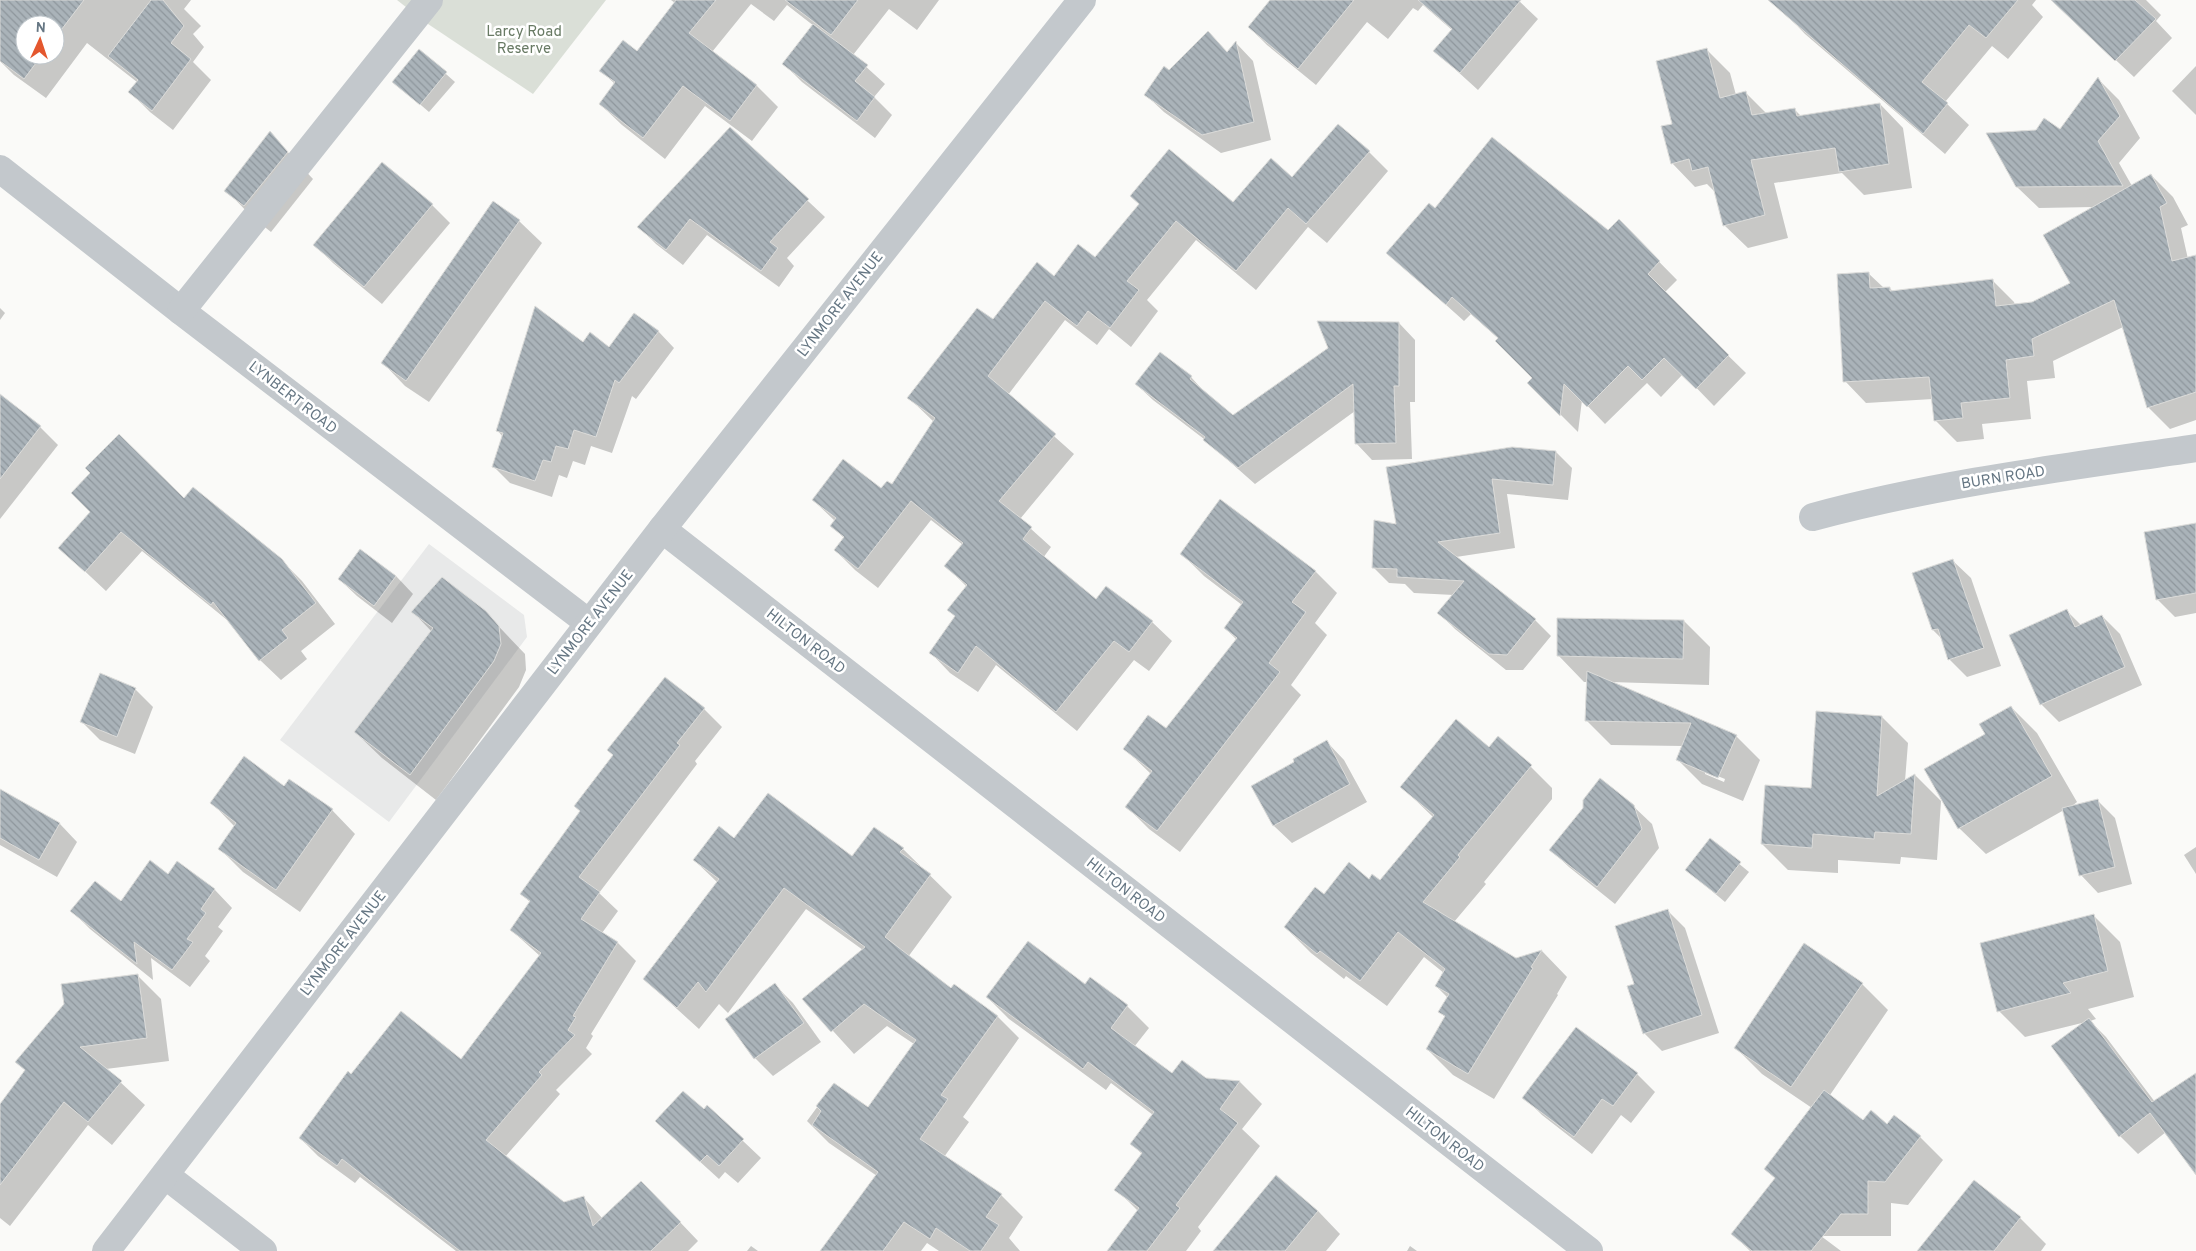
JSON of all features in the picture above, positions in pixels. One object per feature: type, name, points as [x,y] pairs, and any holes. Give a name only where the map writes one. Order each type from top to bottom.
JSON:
[{"type":"street","points":[[181,311],[429,0]]},
{"type":"street","name":"LYNMORE AVENUE","points":[[106,1251],[662,529],[1082,0]]},
{"type":"street","name":"LYNBERT ROAD","points":[[0,169],[181,311],[589,623]]},
{"type":"street","name":"BURN ROAD","points":[[1813,517],[1872,501],[1964,483],[2196,448]]},
{"type":"street","name":"HILTON ROAD","points":[[662,529],[1589,1251]]},
{"type":"street","points":[[165,1175],[263,1251]]},
{"type":"shaded area","points":[[429,544],[524,615],[527,637],[389,822],[280,740]]},
{"type":"green space","name":"Larcy Road Reserve","points":[[397,0],[606,0],[533,94],[425,22]]},
{"type":"building","points":[[0,0],[84,0],[65,25],[65,15],[15,15],[15,65],[34,65],[24,79],[0,61]]},
{"type":"building","points":[[151,0],[163,0],[184,26],[171,43],[191,59],[152,111],[128,92],[138,80],[108,56]]},
{"type":"building","points":[[676,0],[716,0],[689,33],[757,85],[730,121],[683,86],[643,138],[599,104],[615,82],[599,71],[623,40],[637,51]]},
{"type":"building","points":[[785,0],[858,0],[831,35]]},
{"type":"building","points":[[1270,0],[1354,0],[1298,69],[1248,27]]},
{"type":"building","points":[[1418,0],[1521,0],[1460,73],[1433,51],[1452,29]]},
{"type":"building","points":[[1768,0],[2018,0],[1986,38],[1969,25],[1922,82],[1948,103],[1923,134]]},
{"type":"building","points":[[2051,0],[2135,0],[2156,19],[2115,61]]},
{"type":"building","points":[[813,24],[868,65],[855,81],[875,97],[857,121],[782,64]]},
{"type":"building","points":[[1208,31],[1227,52],[1236,41],[1254,122],[1202,135],[1144,95],[1164,66],[1169,70]]},
{"type":"building","points":[[1707,48],[1720,98],[1746,91],[1752,115],[1795,108],[1797,116],[1880,103],[1889,164],[1839,172],[1835,148],[1751,160],[1765,215],[1723,226],[1708,167],[1692,171],[1689,159],[1671,164],[1661,126],[1672,124],[1656,61]]},
{"type":"building","points":[[419,49],[447,72],[420,105],[392,82]]},
{"type":"building","points":[[2098,77],[2120,116],[2098,141],[2123,186],[2016,187],[1986,133],[2036,130],[2044,118],[2060,129]]},
{"type":"building","points":[[1338,124],[1370,151],[1306,224],[1288,208],[1236,271],[1176,221],[1127,281],[1139,290],[1110,328],[1088,311],[1077,326],[1045,301],[988,376],[1056,434],[999,501],[1032,527],[1023,539],[1096,599],[1106,586],[1153,621],[1129,652],[1114,641],[1056,712],[976,646],[958,673],[929,653],[955,616],[947,610],[967,585],[944,566],[963,543],[911,501],[858,569],[834,550],[844,537],[830,526],[836,518],[812,500],[843,459],[881,488],[887,481],[892,484],[935,418],[907,398],[977,308],[993,319],[1037,262],[1054,276],[1078,244],[1095,257],[1139,204],[1130,196],[1169,149],[1233,202],[1271,158],[1292,177]]},
{"type":"building","points":[[730,127],[809,199],[770,242],[778,248],[761,271],[690,219],[666,250],[637,227]]},
{"type":"building","points":[[270,131],[288,152],[244,206],[224,191]]},
{"type":"building","points":[[1492,137],[1608,230],[1619,219],[1660,261],[1648,274],[1729,355],[1696,389],[1664,358],[1642,380],[1628,366],[1587,407],[1564,384],[1560,416],[1527,383],[1532,378],[1495,341],[1498,338],[1452,297],[1446,305],[1386,253],[1429,203],[1435,208]]},
{"type":"building","points":[[382,162],[433,204],[364,287],[313,245]]},
{"type":"building","points":[[2151,174],[2167,203],[2160,207],[2172,261],[2196,255],[2196,392],[2147,408],[2114,300],[2032,339],[2034,356],[2006,360],[2010,398],[1961,403],[1963,418],[1934,421],[1929,377],[1843,382],[1837,274],[1869,272],[1870,288],[1890,287],[1890,291],[1993,279],[1996,306],[2032,302],[2070,283],[2043,235]]},
{"type":"building","points":[[493,201],[520,220],[406,381],[381,363]]},
{"type":"building","points":[[535,306],[583,342],[590,332],[609,347],[634,313],[659,331],[619,383],[615,380],[596,437],[574,430],[568,449],[556,446],[551,462],[543,460],[535,481],[492,467],[503,433],[496,431]]},
{"type":"building","points":[[1317,321],[1399,322],[1399,386],[1394,386],[1396,443],[1355,444],[1353,384],[1238,468],[1203,440],[1205,437],[1135,384],[1160,352],[1192,376],[1190,379],[1233,415],[1328,348]]},
{"type":"building","points":[[0,394],[41,426],[0,479]]},
{"type":"building","points":[[119,434],[184,498],[193,487],[282,559],[316,603],[282,630],[288,638],[259,661],[213,602],[211,605],[121,532],[85,572],[58,548],[90,512],[71,493],[90,473],[85,468]]},
{"type":"building","points":[[1512,447],[1556,451],[1553,485],[1492,479],[1500,533],[1438,542],[1536,619],[1507,655],[1489,654],[1437,613],[1464,581],[1397,577],[1397,569],[1372,568],[1374,520],[1396,524],[1386,467]]},
{"type":"building","points":[[1220,499],[1316,571],[1292,602],[1306,612],[1269,663],[1280,672],[1157,831],[1125,807],[1152,771],[1123,749],[1148,715],[1166,728],[1237,638],[1224,628],[1243,602],[1180,554]]},
{"type":"building","points":[[2196,523],[2196,593],[2156,600],[2144,532]]},
{"type":"building","points":[[360,549],[396,576],[374,606],[338,579]]},
{"type":"building","points":[[1953,559],[1984,648],[1948,660],[1938,629],[1932,630],[1912,573]]},
{"type":"building","points":[[442,577],[486,611],[499,626],[501,644],[494,661],[410,775],[354,732],[433,628],[411,612]]},
{"type":"building","points":[[2067,609],[2075,627],[2102,615],[2125,667],[2040,705],[2009,635]]},
{"type":"building","points":[[1557,618],[1684,620],[1683,659],[1557,656]]},
{"type":"building","points":[[1587,671],[1737,735],[1718,778],[1676,760],[1691,723],[1585,721]]},
{"type":"building","points":[[100,673],[136,688],[117,737],[80,722]]},
{"type":"building","points":[[665,677],[705,708],[677,743],[680,745],[579,877],[600,892],[581,919],[618,942],[573,1016],[576,1017],[568,1030],[575,1035],[539,1072],[542,1075],[486,1140],[564,1202],[584,1196],[593,1226],[641,1181],[681,1222],[651,1251],[460,1251],[342,1159],[337,1166],[299,1138],[348,1071],[351,1074],[401,1011],[461,1059],[541,953],[510,930],[530,901],[520,894],[580,811],[574,806],[613,755],[607,750]]},
{"type":"building","points":[[2011,706],[2052,776],[1958,829],[1924,769],[1985,734],[1979,724]]},
{"type":"building","points":[[1816,711],[1882,716],[1877,796],[1915,774],[1911,834],[1875,832],[1874,839],[1813,834],[1812,848],[1761,844],[1765,785],[1811,788]]},
{"type":"building","points":[[1456,719],[1489,747],[1498,736],[1532,765],[1458,855],[1460,857],[1423,902],[1516,958],[1542,950],[1468,1074],[1426,1049],[1445,1016],[1438,1012],[1449,994],[1435,986],[1445,969],[1398,932],[1360,981],[1320,951],[1317,954],[1284,927],[1315,887],[1324,894],[1349,862],[1369,879],[1372,874],[1380,880],[1434,815],[1400,787]]},
{"type":"building","points":[[1327,740],[1350,784],[1273,826],[1251,786],[1294,762],[1293,759]]},
{"type":"building","points":[[244,756],[284,786],[289,779],[333,809],[276,890],[218,849],[236,823],[210,803]]},
{"type":"building","points":[[1600,778],[1634,805],[1642,829],[1597,887],[1549,850],[1583,808],[1583,800]]},
{"type":"building","points":[[0,789],[60,823],[39,860],[0,838]]},
{"type":"building","points":[[768,793],[852,856],[874,827],[904,848],[900,852],[931,874],[885,937],[951,988],[954,984],[998,1016],[941,1095],[948,1099],[920,1139],[1002,1194],[986,1217],[999,1225],[981,1251],[970,1251],[936,1228],[930,1239],[904,1222],[883,1251],[820,1251],[878,1172],[812,1125],[821,1111],[816,1106],[834,1083],[868,1107],[916,1040],[864,1004],[831,1032],[802,999],[865,947],[784,888],[706,992],[698,982],[677,1008],[643,979],[719,879],[693,860],[719,826],[734,838]]},
{"type":"building","points":[[2098,799],[2115,867],[2079,876],[2062,808]]},
{"type":"building","points":[[1710,838],[1741,862],[1716,894],[1685,870]]},
{"type":"building","points":[[150,860],[168,874],[177,861],[215,889],[201,909],[206,913],[187,939],[193,942],[172,970],[134,942],[137,964],[70,911],[95,881],[121,901]]},
{"type":"building","points":[[1668,909],[1702,1015],[1643,1034],[1627,986],[1634,984],[1615,926]]},
{"type":"building","points":[[2094,914],[2108,971],[2063,983],[2071,993],[1997,1012],[1980,943]]},
{"type":"building","points":[[1028,941],[1085,984],[1090,977],[1128,1005],[1111,1028],[1172,1073],[1182,1060],[1206,1078],[1240,1081],[1220,1109],[1238,1123],[1176,1205],[1180,1208],[1147,1251],[1107,1251],[1139,1208],[1114,1190],[1142,1153],[1130,1144],[1154,1112],[1088,1062],[1083,1069],[986,997]]},
{"type":"building","points":[[1804,943],[1863,983],[1791,1087],[1734,1048]]},
{"type":"building","points":[[138,974],[147,1038],[80,1047],[122,1081],[88,1122],[64,1102],[0,1185],[0,1104],[25,1070],[15,1062],[64,1004],[61,984]]},
{"type":"building","points":[[775,983],[804,1023],[754,1059],[725,1019]]},
{"type":"building","points":[[2089,1018],[2152,1102],[2196,1073],[2196,1175],[2150,1113],[2119,1137],[2051,1046]]},
{"type":"building","points":[[1576,1027],[1638,1073],[1613,1106],[1602,1099],[1574,1137],[1522,1098]]},
{"type":"building","points":[[1824,1090],[1863,1120],[1871,1110],[1887,1124],[1894,1115],[1921,1136],[1885,1182],[1868,1181],[1868,1214],[1841,1214],[1811,1251],[1752,1251],[1731,1234],[1775,1178],[1764,1169]]},
{"type":"building","points":[[683,1091],[704,1109],[707,1105],[744,1139],[719,1166],[707,1155],[700,1162],[655,1121]]},
{"type":"building","points":[[1276,1175],[1318,1211],[1285,1251],[1213,1251]]},
{"type":"building","points":[[1974,1180],[2021,1217],[1994,1251],[1917,1251]]}]
